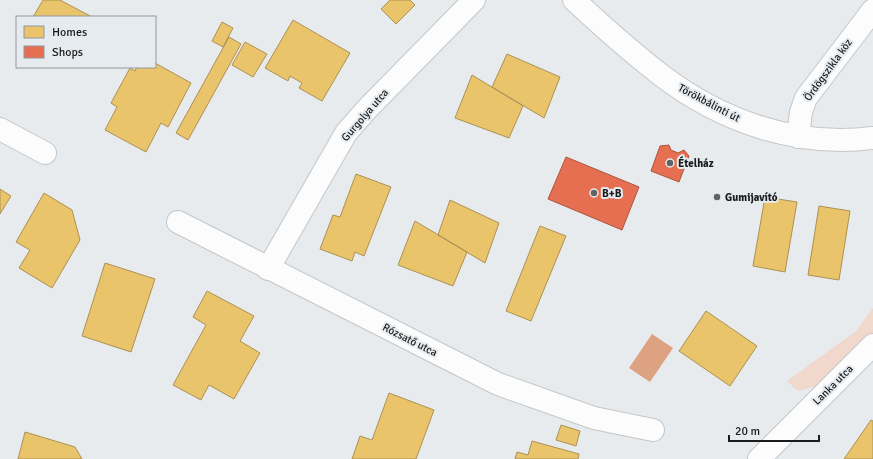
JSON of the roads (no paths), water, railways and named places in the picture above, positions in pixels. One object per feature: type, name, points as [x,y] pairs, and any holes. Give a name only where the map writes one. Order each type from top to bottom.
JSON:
[{"type":"street","name":"Gurgolya utca","points":[[268,269],[346,133],[368,108],[474,0]]},
{"type":"street","name":"Törökbálinti út","points":[[574,0],[617,39],[662,76],[694,97],[730,117],[764,129],[798,137],[829,140],[860,140],[873,138]]},
{"type":"street","name":"Ördögszikla köz","points":[[798,137],[801,112],[806,98],[873,10]]},
{"type":"street","points":[[0,129],[45,153]]},
{"type":"street","name":"Rózsatő utca","points":[[178,222],[268,269],[498,384],[594,418],[653,430]]},
{"type":"street","name":"Lanka utca","points":[[759,459],[873,345]]},
{"type":"place","name":"Ételház","points":[[670,163]]},
{"type":"place","name":"B+B","points":[[594,193]]},
{"type":"place","name":"Gumijavító","points":[[717,197]]}]
